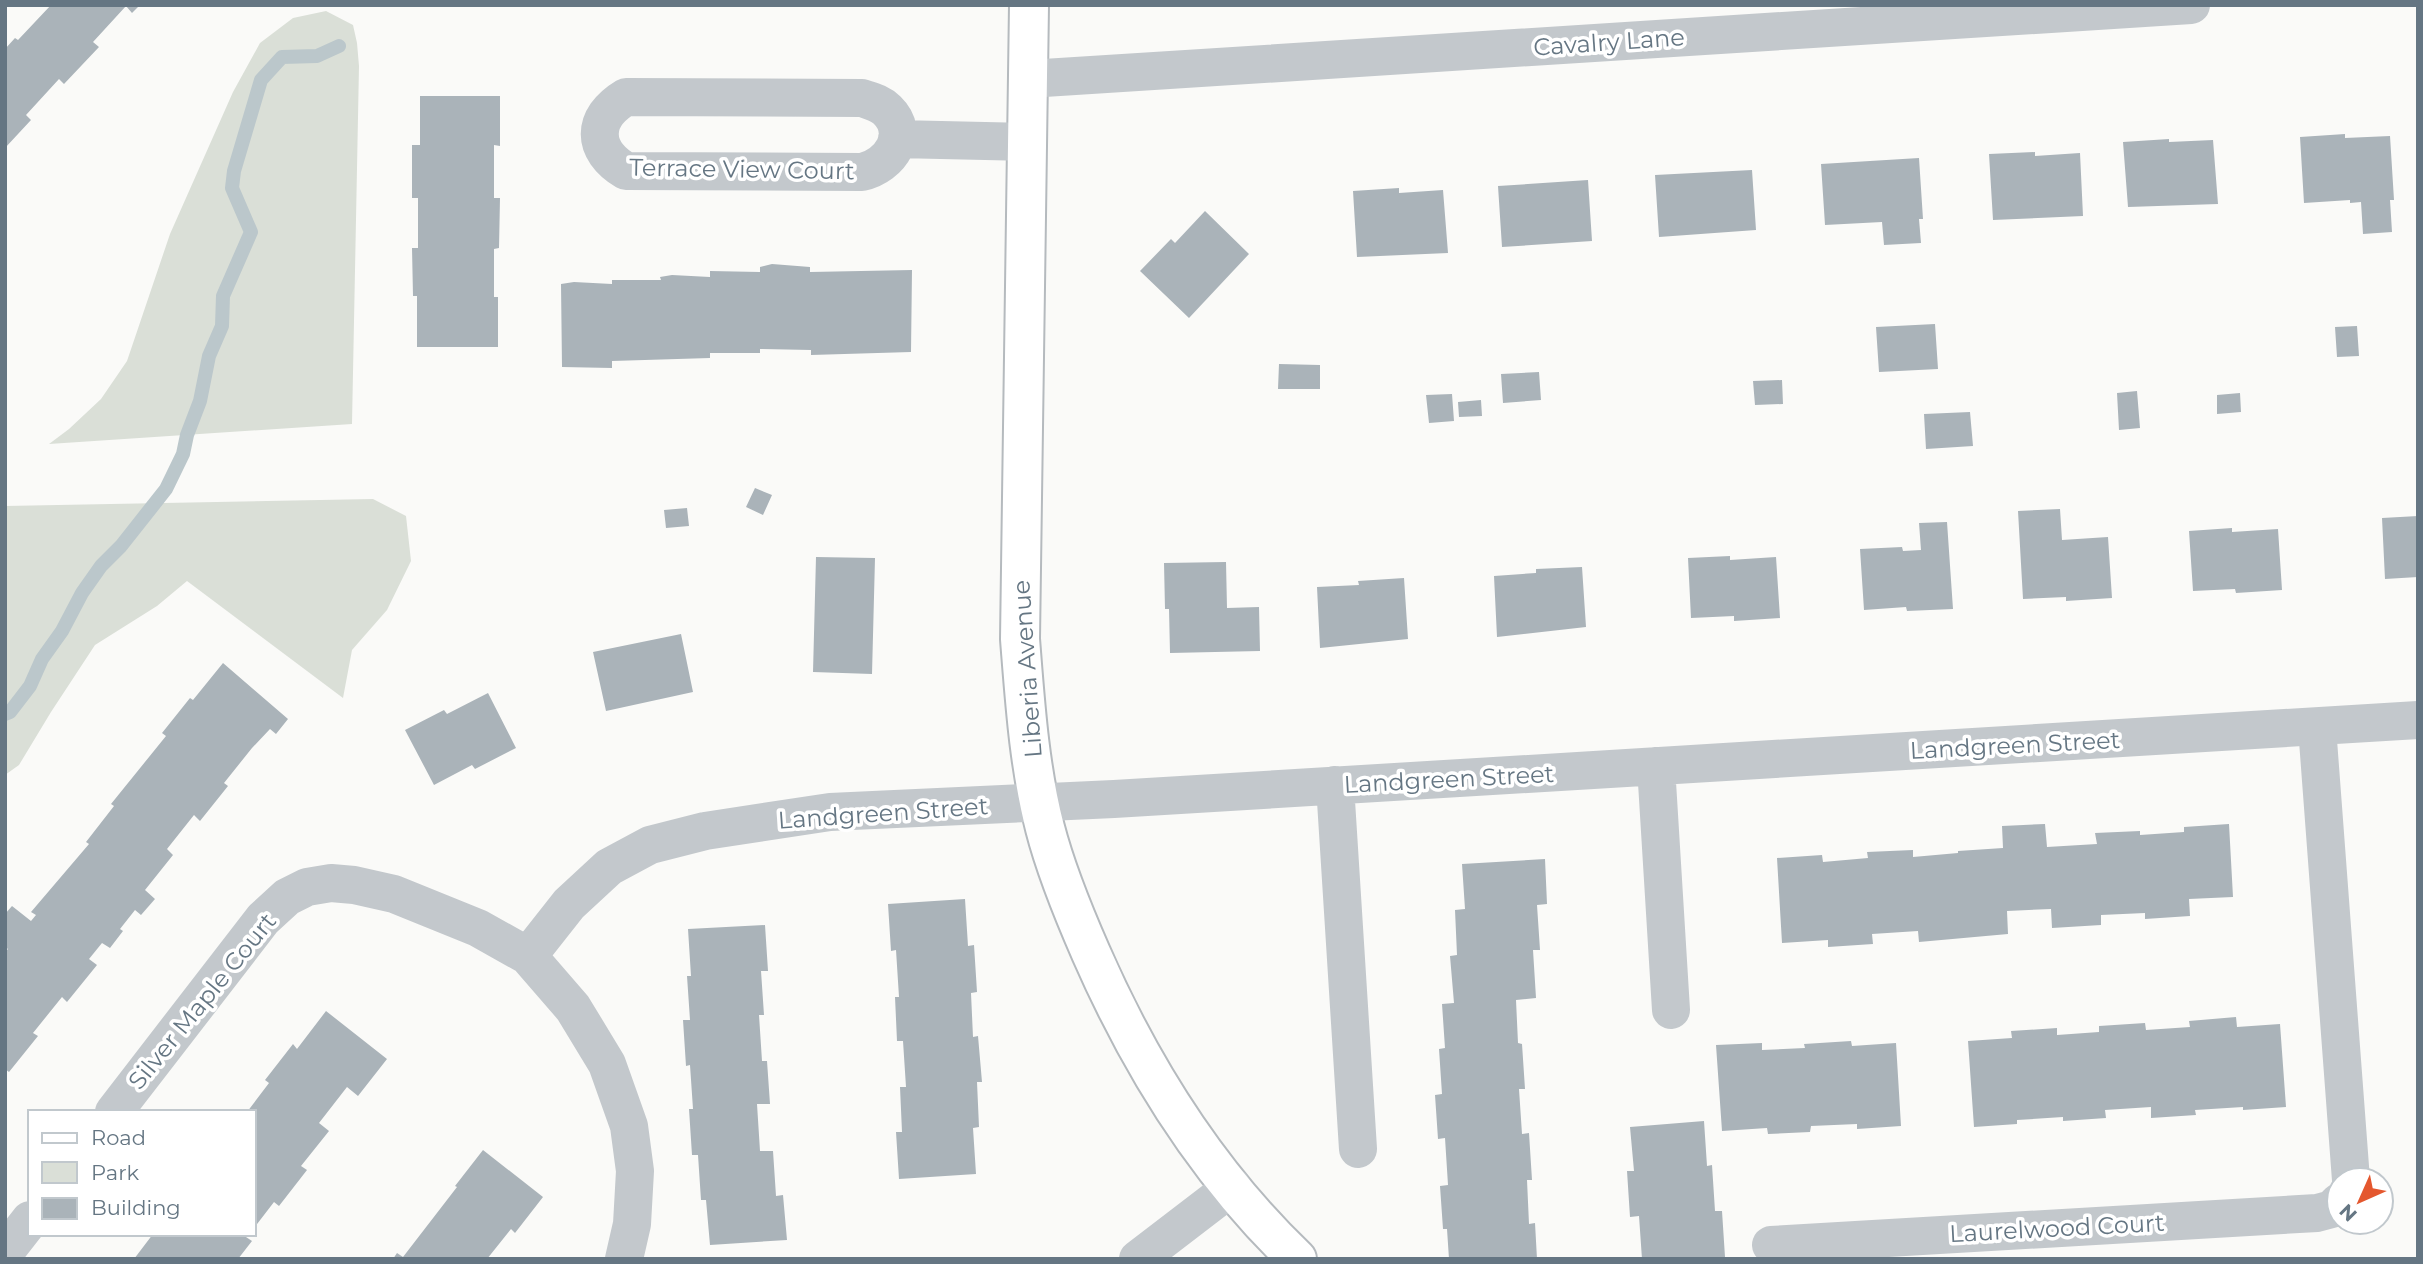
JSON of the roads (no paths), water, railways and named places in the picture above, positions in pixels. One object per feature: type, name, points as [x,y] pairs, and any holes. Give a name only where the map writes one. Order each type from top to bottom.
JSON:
[{"type":"main road","name":"Liberia Avenue","points":[[1029,5],[1020,639],[1026,722],[1039,803],[1045,830],[1072,908],[1117,1013],[1174,1111],[1232,1187],[1297,1259]]},
{"type":"street","name":"Cavalry Lane","points":[[1028,79],[1794,18],[2191,5]]},
{"type":"street","name":"Terrace View Court","points":[[626,97],[862,98],[877,102],[889,111],[896,125],[897,139],[886,162],[862,172],[626,171],[612,162],[602,148],[600,132],[603,117],[612,105],[626,97]]},
{"type":"street","points":[[897,139],[1027,142]]},
{"type":"street","name":"Landgreen Street","points":[[528,956],[569,904],[609,867],[650,845],[705,831],[830,812],[1039,803],[2418,720]]},
{"type":"street","points":[[2317,726],[2350,1166]]},
{"type":"street","points":[[1656,766],[1671,1010]]},
{"type":"street","points":[[1335,785],[1359,1149]]},
{"type":"street","name":"Silver Maple Court","points":[[116,1110],[263,919],[287,897],[307,887],[331,883],[394,894],[478,928],[528,956],[573,1008],[607,1064],[629,1126],[635,1171],[632,1224],[624,1259]]},
{"type":"street","points":[[1138,1259],[1232,1187]]},
{"type":"street","name":"Laurelwood Court","points":[[1771,1245],[2325,1211]]},
{"type":"street","points":[[5,1252],[28,1223]]},
{"type":"waterway","points":[[5,714],[10,712],[30,686],[42,659],[101,566],[121,546],[166,489],[183,454],[200,401],[209,356],[222,326],[223,296],[251,232],[232,188],[234,171],[261,80],[282,57],[317,56],[339,46]]}]
